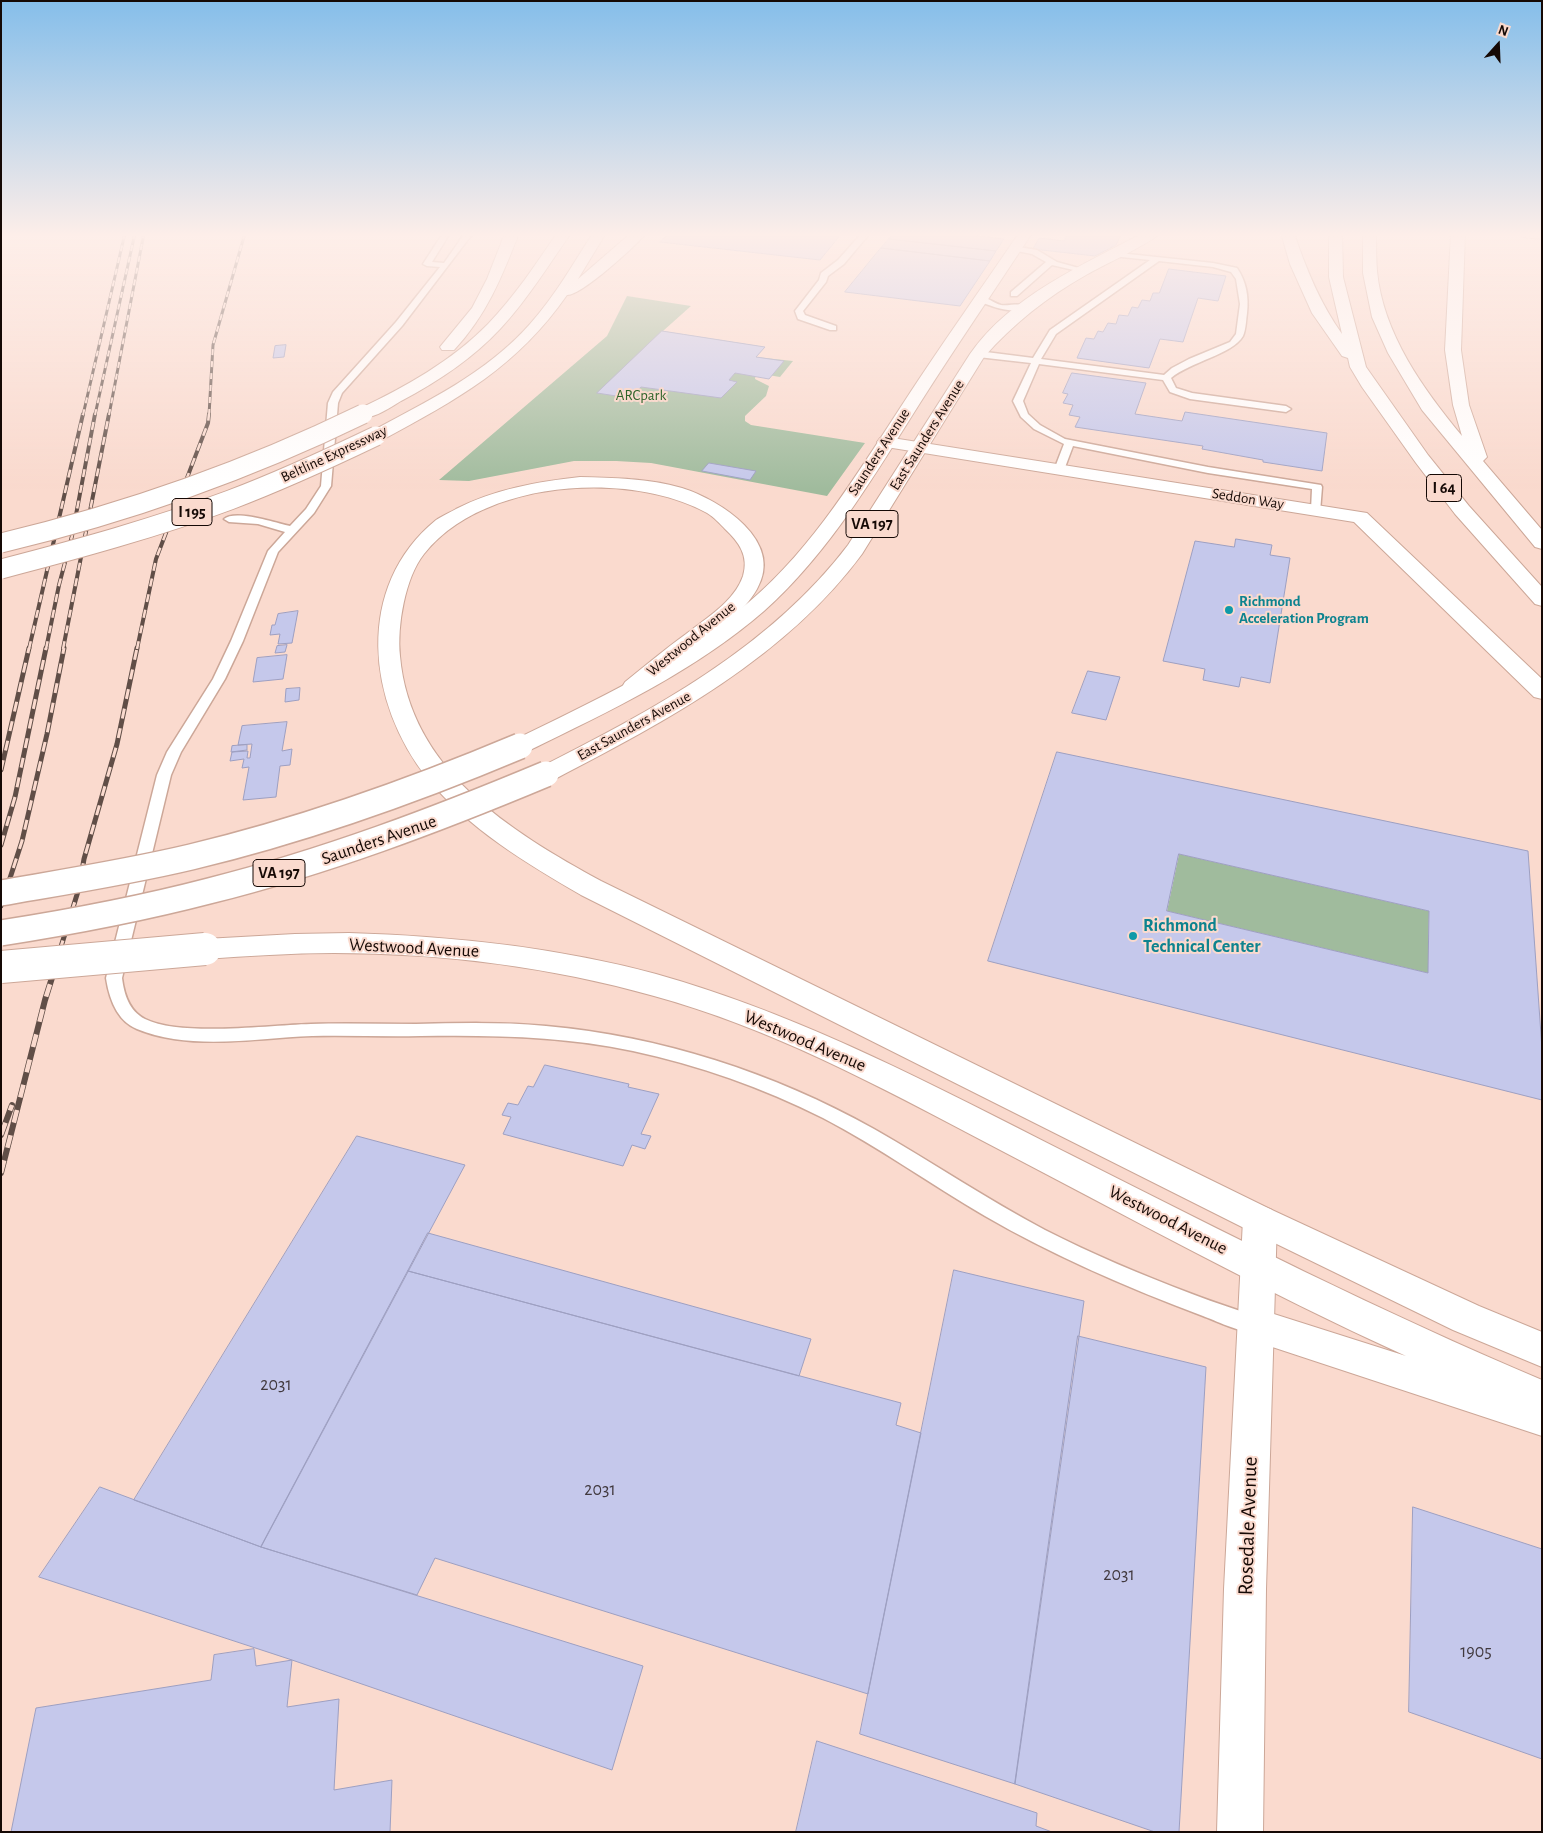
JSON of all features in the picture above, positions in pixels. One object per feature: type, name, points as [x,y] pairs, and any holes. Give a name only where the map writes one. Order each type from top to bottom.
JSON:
[{"type":"main road","points":[[365,413],[435,359],[465,331],[473,319]]},
{"type":"main road","name":"Beltline Expressway","points":[[1,543],[96,518],[251,466],[310,441],[394,399],[432,376],[476,342],[500,319]]},
{"type":"main road","name":"Beltline Expressway","points":[[1,569],[99,542],[230,500],[321,462],[376,436],[450,395],[504,357],[543,319]]},
{"type":"main road","name":"Saunders Avenue","points":[[1,893],[144,867],[289,831],[382,801],[464,770],[520,746],[628,691],[732,627],[777,588],[798,566],[836,517],[968,319]]},
{"type":"main road","name":"East Saunders Avenue","points":[[546,774],[617,738],[698,690],[775,632],[817,593],[848,558],[873,522],[978,354],[1008,319]]},
{"type":"main road","name":"I 64","points":[[1323,319],[1370,387],[1462,510],[1542,600]]},
{"type":"main road","points":[[1346,319],[1358,367]]},
{"type":"main road","points":[[1381,319],[1396,353],[1428,406],[1483,473]]},
{"type":"main road","name":"I 64","points":[[1454,319],[1453,350],[1461,405],[1483,473],[1542,543]]},
{"type":"main road","name":"Seddon Way","points":[[886,442],[1360,516],[1542,692]]},
{"type":"main road","name":"Westwood Avenue","points":[[628,691],[730,610],[743,596],[752,580],[756,567],[750,542],[732,521],[718,510],[697,500],[644,486],[613,482],[555,484],[512,493],[476,506],[440,527],[416,550],[402,577],[391,614],[388,634],[392,677],[398,705],[408,731],[421,751],[456,794],[481,818],[539,860],[591,888],[1260,1220],[1466,1318],[1542,1350]]},
{"type":"main road","name":"Saunders Avenue","points":[[1,933],[143,908],[300,866],[444,817],[546,774]]},
{"type":"main road","name":"Westwood Avenue","points":[[1,967],[205,949],[348,943],[470,950],[532,958],[654,985],[714,1003],[842,1054],[1257,1266],[1447,1358],[1542,1398]]},
{"type":"main road","name":"Rosedale Avenue","points":[[1240,1832],[1245,1589],[1251,1464],[1254,1325],[1260,1220]]},
{"type":"main road","points":[[1254,1325],[1542,1418]]},
{"type":"lane","points":[[402,319],[338,392],[333,403],[326,486],[316,505],[273,551],[237,641],[219,679],[174,752],[164,775],[114,978],[123,1009],[141,1025],[154,1030],[178,1034],[315,1030],[506,1029],[590,1038],[682,1057],[755,1081],[811,1104],[866,1133],[1007,1219],[1045,1239],[1130,1280],[1254,1325]]},
{"type":"lane","points":[[805,319],[833,328]]},
{"type":"lane","points":[[1072,319],[1053,332],[1036,361],[1018,401],[1024,415],[1037,427],[1062,441],[1208,470],[1317,486],[1316,510]]},
{"type":"lane","points":[[978,354],[1166,378],[1192,360],[1233,344],[1240,334],[1242,319]]},
{"type":"lane","points":[[1166,378],[1173,390],[1190,396],[1286,409]]},
{"type":"lane","points":[[1059,470],[1070,442]]},
{"type":"lane","points":[[229,519],[259,521],[291,530]]},
{"type":"green space","name":"ARCpark","points":[[616,319],[677,319],[663,331],[765,347],[756,357],[793,361],[780,377],[756,373],[755,379],[769,386],[766,396],[745,416],[745,421],[751,425],[865,443],[827,496],[651,463],[616,461],[574,461],[469,481],[439,480],[607,336]]},
{"type":"green space","points":[[1179,854],[1429,911],[1428,973],[1167,911]]},
{"type":"building","points":[[1118,319],[1191,319],[1183,342],[1160,339],[1149,368],[1077,358],[1086,338],[1094,339],[1098,331],[1103,332],[1108,323],[1116,324]]},
{"type":"building","points":[[662,331],[765,347],[756,357],[784,361],[769,379],[735,373],[729,380],[737,382],[721,398],[641,387],[629,398],[597,393]]},
{"type":"building","points":[[286,345],[284,357],[273,358],[275,346]]},
{"type":"building","points":[[1072,373],[1146,383],[1135,414],[1182,421],[1185,412],[1327,433],[1322,471],[1263,462],[1263,460],[1202,449],[1203,446],[1075,427],[1080,417],[1069,415],[1073,405],[1063,403],[1068,394],[1063,393]]},
{"type":"building","points":[[709,463],[756,471],[750,480],[702,471]]},
{"type":"building","name":"Richmond Acceleration Program","points":[[1236,539],[1272,545],[1270,555],[1290,558],[1270,683],[1241,677],[1239,687],[1203,680],[1205,669],[1163,661],[1195,541],[1234,547]]},
{"type":"building","points":[[298,611],[292,643],[278,644],[280,634],[270,635],[272,625],[275,625],[278,614]]},
{"type":"building","points":[[287,645],[285,652],[275,653],[277,646]]},
{"type":"building","points":[[287,655],[283,679],[253,682],[257,658]]},
{"type":"building","points":[[1088,671],[1120,677],[1106,720],[1072,713]]},
{"type":"building","points":[[300,688],[299,700],[285,702],[286,689]]},
{"type":"building","points":[[287,722],[282,751],[292,749],[290,765],[280,766],[276,797],[243,800],[249,767],[242,768],[244,759],[230,761],[232,752],[248,751],[247,758],[250,758],[252,744],[238,745],[242,726]]},
{"type":"building","points":[[247,745],[247,750],[231,752],[232,746]]},
{"type":"building","name":"Richmond Technical Center","points":[[1057,752],[1528,851],[1542,1049],[1542,1100],[988,961]],"holes":[[[1179,854],[1429,911],[1428,973],[1167,911]]]},
{"type":"building","points":[[545,1065],[629,1084],[628,1087],[659,1094],[641,1134],[651,1136],[645,1149],[632,1145],[623,1166],[503,1134],[511,1117],[502,1115],[508,1103],[518,1105],[528,1086],[533,1087]]},
{"type":"building","points":[[357,1136],[465,1165],[261,1547],[134,1500]]},
{"type":"building","points":[[428,1233],[811,1339],[799,1376],[408,1271]]},
{"type":"building","points":[[954,1270],[1084,1301],[1015,1784],[860,1734]]},
{"type":"building","points":[[408,1271],[901,1403],[896,1425],[921,1433],[868,1694],[435,1558],[417,1595],[261,1547]]},
{"type":"building","points":[[1078,1336],[1206,1367],[1179,1832],[1155,1832],[1015,1784]]},
{"type":"building","points":[[100,1487],[261,1547],[643,1666],[612,1770],[292,1660],[39,1577]]},
{"type":"building","points":[[1413,1507],[1542,1549],[1542,1759],[1409,1712]]},
{"type":"building","points":[[254,1649],[256,1666],[292,1660],[287,1707],[339,1699],[334,1790],[392,1780],[390,1832],[11,1832],[36,1708],[211,1680],[214,1655]]},
{"type":"building","points":[[817,1741],[1037,1813],[1036,1826],[1052,1832],[796,1832]]},
{"type":"railway","points":[[83,415],[105,319]]},
{"type":"railway","points":[[95,415],[116,319]]},
{"type":"railway","points":[[109,415],[128,319]]},
{"type":"railway","points":[[209,415],[213,345],[221,319]]},
{"type":"railway","points":[[29,649],[83,414]]},
{"type":"railway","points":[[46,649],[59,585],[72,536],[95,414]]},
{"type":"railway","points":[[63,649],[109,414]]},
{"type":"railway","points":[[137,649],[156,559],[208,423],[209,414]]},
{"type":"railway","points":[[1,770],[29,648]]},
{"type":"railway","points":[[1,845],[15,797],[46,648]]},
{"type":"railway","points":[[1,906],[22,841],[47,734],[64,648]]},
{"type":"railway","points":[[60,950],[79,888],[84,859],[117,744],[137,648]]},
{"type":"railway","points":[[1,1173],[45,1000],[61,949]]},
{"type":"railway","points":[[1,1135],[12,1105]]},
{"type":"place","name":"Richmond Acceleration Program","points":[[1229,610]]},
{"type":"place","name":"Richmond Technical Center","points":[[1133,936]]}]
